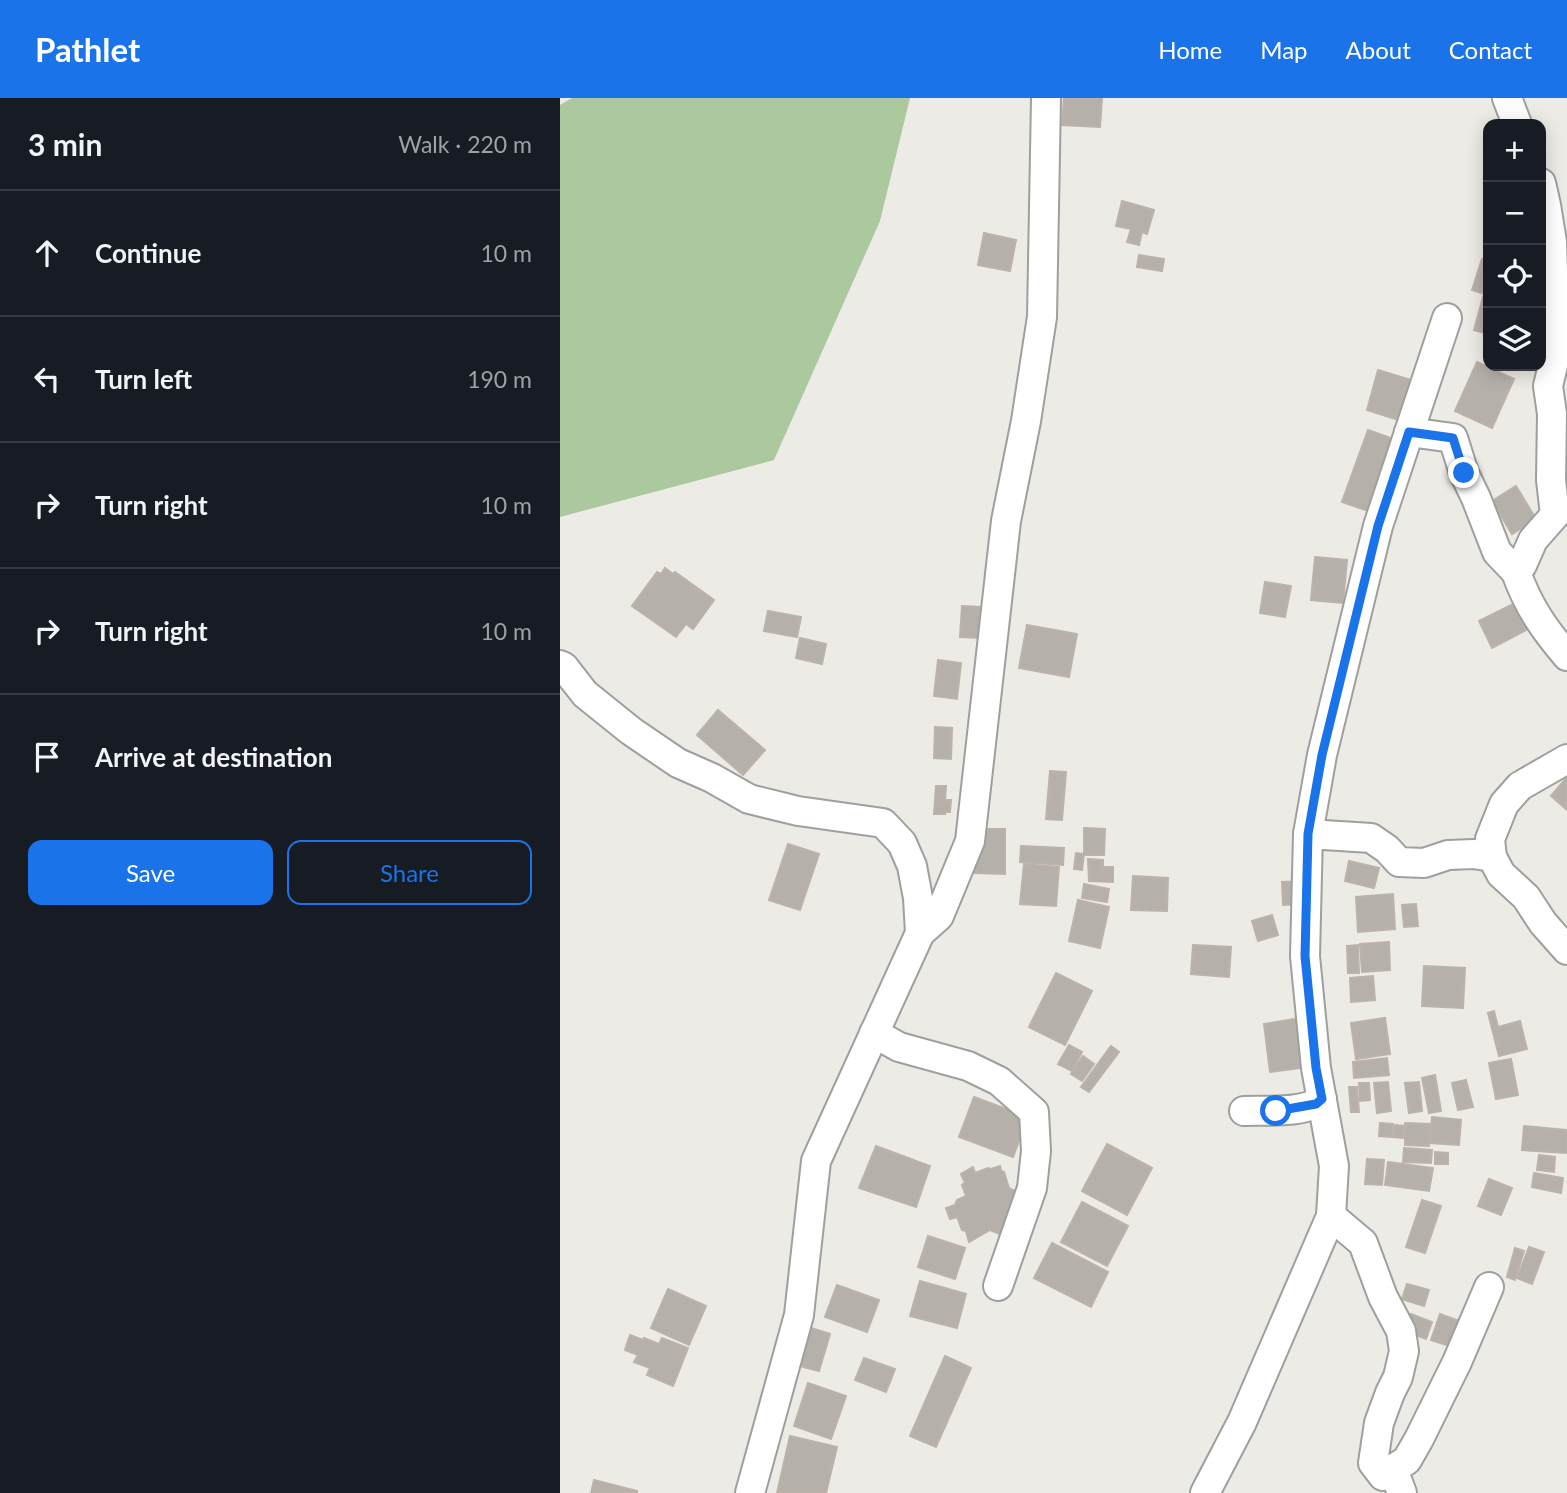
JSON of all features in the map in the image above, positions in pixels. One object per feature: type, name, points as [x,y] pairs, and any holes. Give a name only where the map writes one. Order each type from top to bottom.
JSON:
[{"type":"street","points":[[1507,98],[1515,119]]},
{"type":"street","points":[[750,1493],[799,1315],[816,1161],[920,933],[939,916],[970,841],[1006,522],[1026,421],[1042,317],[1045,99]]},
{"type":"street","points":[[1516,572],[1533,540],[1555,515],[1551,480],[1552,414],[1548,386],[1555,357],[1557,325],[1552,242],[1546,205]]},
{"type":"street","points":[[1205,1493],[1242,1422],[1331,1216],[1334,1166],[1316,1068],[1305,956],[1308,834],[1322,755],[1378,526],[1447,318]]},
{"type":"street","points":[[1409,432],[1453,438],[1464,473],[1497,552],[1516,572],[1521,588],[1543,628],[1567,656]]},
{"type":"street","points":[[560,665],[585,694],[631,731],[678,762],[748,799],[798,811],[883,822],[902,843],[912,866],[918,898],[920,933]]},
{"type":"street","points":[[1567,760],[1520,786],[1504,804],[1490,839],[1492,857],[1501,874],[1526,897],[1543,923],[1567,950]]},
{"type":"street","points":[[1308,834],[1371,838],[1399,862],[1424,863],[1448,855],[1474,854],[1492,857]]},
{"type":"street","points":[[874,1033],[899,1047],[968,1066],[999,1081],[1034,1112],[1036,1151],[1032,1188],[998,1286]]},
{"type":"street","points":[[1244,1111],[1296,1108],[1316,1104],[1322,1099]]},
{"type":"street","points":[[1331,1216],[1363,1243],[1382,1297],[1401,1331],[1404,1351],[1398,1377],[1379,1423],[1373,1463],[1383,1476],[1397,1481],[1457,1362],[1489,1287]]},
{"type":"green space","points":[[572,98],[910,98],[880,221],[774,460],[560,517],[560,105]]},
{"type":"building","points":[[1064,98],[1102,98],[1100,127],[1062,125]]},
{"type":"building","points":[[1122,201],[1154,210],[1147,234],[1142,232],[1139,245],[1127,242],[1131,229],[1116,226]]},
{"type":"building","points":[[984,233],[1016,240],[1010,271],[978,265]]},
{"type":"building","points":[[1139,255],[1164,259],[1162,271],[1137,267]]},
{"type":"building","points":[[1482,259],[1483,259],[1483,293],[1472,290]]},
{"type":"building","points":[[1483,297],[1483,333],[1474,330]]},
{"type":"building","points":[[1477,362],[1483,365],[1483,371],[1497,371],[1514,379],[1492,428],[1455,411]]},
{"type":"building","points":[[1378,370],[1414,381],[1402,421],[1367,410]]},
{"type":"building","points":[[1368,430],[1405,443],[1380,515],[1342,502]]},
{"type":"building","points":[[1516,486],[1536,519],[1512,534],[1492,501]]},
{"type":"building","points":[[1315,557],[1347,560],[1343,603],[1311,600]]},
{"type":"building","points":[[665,568],[673,574],[675,572],[714,600],[693,629],[686,624],[676,637],[632,606],[657,572],[661,574]]},
{"type":"building","points":[[1265,582],[1291,586],[1285,617],[1260,613]]},
{"type":"building","points":[[1517,602],[1530,628],[1492,648],[1479,621]]},
{"type":"building","points":[[962,606],[981,607],[979,638],[960,637]]},
{"type":"building","points":[[768,611],[801,617],[797,637],[764,631]]},
{"type":"building","points":[[1027,625],[1077,634],[1069,677],[1019,668]]},
{"type":"building","points":[[800,638],[826,644],[822,664],[796,658]]},
{"type":"building","points":[[938,660],[961,663],[957,699],[934,696]]},
{"type":"building","points":[[718,710],[765,750],[743,775],[697,735]]},
{"type":"building","points":[[935,727],[952,728],[951,759],[934,758]]},
{"type":"building","points":[[1050,771],[1066,772],[1062,820],[1046,819]]},
{"type":"building","points":[[1567,777],[1567,810],[1551,796]]},
{"type":"building","points":[[936,786],[946,786],[945,800],[951,800],[950,812],[934,814]]},
{"type":"building","points":[[1084,828],[1105,829],[1104,855],[1084,855]]},
{"type":"building","points":[[982,829],[1005,829],[1005,874],[974,873],[974,856],[981,856]]},
{"type":"building","points":[[788,844],[819,854],[800,910],[769,900]]},
{"type":"building","points":[[1021,846],[1064,848],[1063,865],[1020,862]]},
{"type":"building","points":[[1076,853],[1084,854],[1082,870],[1074,869]]},
{"type":"building","points":[[1088,859],[1103,860],[1103,867],[1113,867],[1113,882],[1089,881]]},
{"type":"building","points":[[1349,861],[1379,868],[1374,888],[1345,881]]},
{"type":"building","points":[[1024,864],[1059,867],[1056,906],[1020,904]]},
{"type":"building","points":[[1133,876],[1168,878],[1167,911],[1131,910]]},
{"type":"building","points":[[1303,881],[1304,904],[1283,905],[1282,882]]},
{"type":"building","points":[[1084,884],[1109,889],[1107,902],[1082,898]]},
{"type":"building","points":[[1393,894],[1395,929],[1358,932],[1356,897]]},
{"type":"building","points":[[1078,900],[1109,907],[1100,948],[1069,941]]},
{"type":"building","points":[[1416,904],[1418,926],[1404,927],[1402,905]]},
{"type":"building","points":[[1272,915],[1278,935],[1258,941],[1252,921]]},
{"type":"building","points":[[1389,942],[1390,970],[1362,972],[1360,944]]},
{"type":"building","points":[[1193,945],[1231,947],[1229,977],[1191,974]]},
{"type":"building","points":[[1358,945],[1359,973],[1348,973],[1347,946]]},
{"type":"building","points":[[1424,966],[1465,968],[1463,1008],[1422,1006]]},
{"type":"building","points":[[1056,973],[1092,991],[1065,1045],[1029,1027]]},
{"type":"building","points":[[1373,976],[1375,1000],[1351,1002],[1350,978]]},
{"type":"building","points":[[1494,1011],[1498,1027],[1520,1021],[1527,1049],[1499,1056],[1488,1013]]},
{"type":"building","points":[[1385,1018],[1390,1054],[1356,1059],[1351,1023]]},
{"type":"building","points":[[1295,1019],[1301,1068],[1270,1072],[1264,1024]]},
{"type":"building","points":[[1069,1045],[1082,1052],[1072,1071],[1058,1064]]},
{"type":"building","points":[[1111,1046],[1119,1052],[1089,1092],[1081,1087]]},
{"type":"building","points":[[1083,1056],[1094,1064],[1082,1081],[1071,1074]]},
{"type":"building","points":[[1387,1058],[1389,1075],[1354,1078],[1353,1062]]},
{"type":"building","points":[[1511,1059],[1518,1095],[1496,1099],[1489,1063]]},
{"type":"building","points":[[1435,1075],[1441,1111],[1429,1113],[1422,1078]]},
{"type":"building","points":[[1466,1080],[1473,1107],[1458,1110],[1452,1083]]},
{"type":"building","points":[[1388,1082],[1391,1111],[1377,1113],[1374,1083]]},
{"type":"building","points":[[1419,1082],[1422,1111],[1409,1113],[1405,1083]]},
{"type":"building","points":[[1359,1083],[1369,1083],[1370,1100],[1360,1101]]},
{"type":"building","points":[[1349,1087],[1357,1087],[1359,1112],[1351,1112]]},
{"type":"building","points":[[974,1097],[1028,1117],[1013,1157],[959,1137]]},
{"type":"building","points":[[1432,1117],[1461,1120],[1459,1145],[1430,1143]]},
{"type":"building","points":[[1380,1123],[1393,1124],[1392,1137],[1379,1136]]},
{"type":"building","points":[[1405,1123],[1430,1124],[1429,1146],[1405,1145]]},
{"type":"building","points":[[1395,1125],[1405,1126],[1403,1138],[1393,1137]]},
{"type":"building","points":[[1524,1126],[1567,1130],[1567,1153],[1522,1150]]},
{"type":"building","points":[[1107,1144],[1152,1168],[1127,1215],[1082,1191]]},
{"type":"building","points":[[876,1146],[930,1166],[916,1207],[859,1188]]},
{"type":"building","points":[[1404,1148],[1432,1150],[1431,1163],[1403,1162]]},
{"type":"building","points":[[1435,1152],[1448,1153],[1448,1164],[1435,1164]]},
{"type":"building","points":[[1539,1155],[1555,1157],[1554,1172],[1537,1170]]},
{"type":"building","points":[[1367,1159],[1384,1160],[1382,1185],[1365,1184]]},
{"type":"building","points":[[1388,1162],[1433,1168],[1429,1191],[1385,1185]]},
{"type":"building","points":[[1000,1166],[1009,1188],[1019,1193],[1002,1235],[990,1230],[969,1242],[957,1217],[950,1219],[946,1208],[966,1196],[961,1174],[973,1167],[975,1173]]},
{"type":"building","points":[[1534,1173],[1563,1178],[1561,1193],[1532,1187]]},
{"type":"building","points":[[1489,1179],[1512,1188],[1501,1215],[1478,1206]]},
{"type":"building","points":[[1422,1200],[1441,1206],[1425,1253],[1406,1247]]},
{"type":"building","points":[[1082,1202],[1128,1226],[1107,1266],[1061,1242]]},
{"type":"building","points":[[928,1236],[965,1248],[955,1279],[918,1267]]},
{"type":"building","points":[[1052,1243],[1108,1272],[1091,1307],[1034,1278]]},
{"type":"building","points":[[1529,1247],[1544,1252],[1532,1284],[1517,1278]]},
{"type":"building","points":[[1515,1248],[1524,1251],[1515,1280],[1507,1277]]},
{"type":"building","points":[[920,1281],[966,1294],[957,1328],[910,1316]]},
{"type":"building","points":[[1407,1284],[1429,1290],[1424,1306],[1402,1299]]},
{"type":"building","points":[[837,1285],[879,1300],[867,1332],[825,1317]]},
{"type":"building","points":[[668,1289],[706,1306],[689,1345],[651,1328]]},
{"type":"building","points":[[1411,1314],[1432,1322],[1426,1339],[1405,1331]]},
{"type":"building","points":[[1440,1314],[1465,1323],[1456,1348],[1431,1340]]},
{"type":"building","points":[[811,1328],[830,1334],[819,1371],[800,1366]]},
{"type":"building","points":[[630,1335],[659,1344],[662,1338],[688,1348],[673,1386],[647,1375],[650,1368],[634,1362],[638,1355],[625,1350]]},
{"type":"building","points":[[945,1356],[971,1368],[936,1447],[910,1436]]},
{"type":"building","points":[[864,1358],[895,1369],[886,1392],[855,1380]]},
{"type":"building","points":[[808,1383],[846,1396],[831,1439],[794,1426]]},
{"type":"building","points":[[790,1436],[837,1447],[826,1493],[777,1493]]},
{"type":"building","points":[[594,1480],[637,1491],[637,1493],[591,1493]]},
{"type":"route","points":[[1276,1111],[1316,1104],[1322,1099],[1316,1068],[1305,956],[1308,834],[1322,755],[1378,526],[1409,432],[1453,438],[1464,473]]}]
